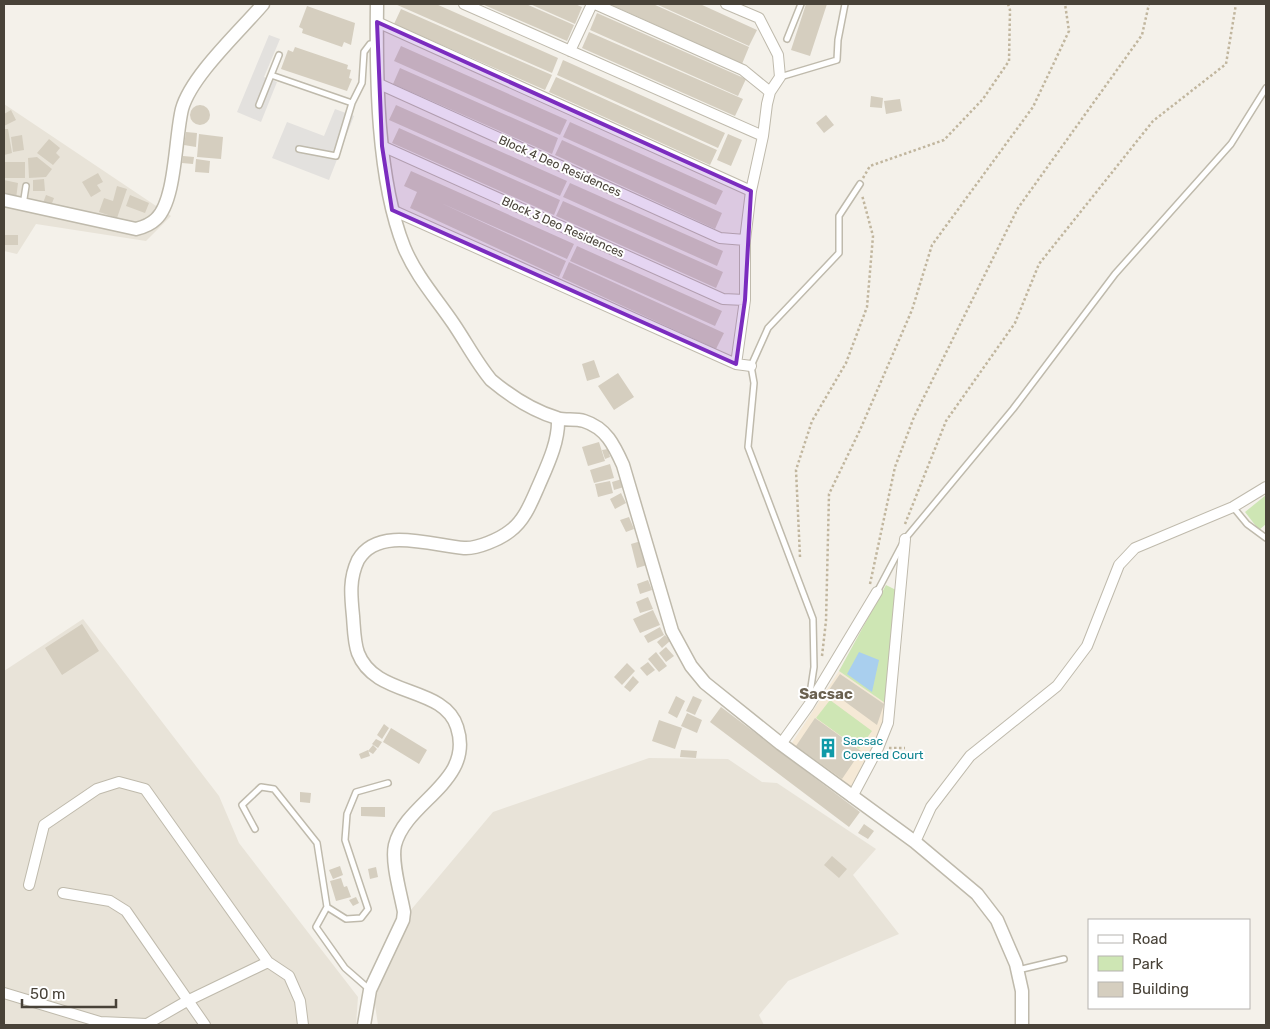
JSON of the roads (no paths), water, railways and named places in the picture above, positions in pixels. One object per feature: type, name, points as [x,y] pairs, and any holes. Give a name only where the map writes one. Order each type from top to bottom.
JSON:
[{"type":"street","points":[[4,200],[136,228],[148,225],[157,218],[168,199],[182,108],[191,88],[263,4]]},
{"type":"street","points":[[377,4],[377,83],[382,146],[392,210],[404,246],[416,273],[490,380],[505,392],[558,419],[583,420],[600,428],[614,444],[623,465],[672,631],[687,659],[705,683],[781,744],[915,842],[977,894],[996,920],[1010,945],[1022,991],[1022,1025]]},
{"type":"street","points":[[464,4],[763,136]]},
{"type":"street","points":[[570,51],[592,4]]},
{"type":"street","points":[[596,4],[743,70],[770,92]]},
{"type":"street","points":[[726,4],[759,18],[778,54],[780,77],[770,92],[751,191],[745,240],[745,300],[736,364]]},
{"type":"street","points":[[376,22],[751,191]]},
{"type":"street","name":"Block 4 Deo Residences","points":[[377,83],[720,238],[745,240]]},
{"type":"street","name":"Block 3 Deo Residences","points":[[382,146],[723,298],[745,300]]},
{"type":"street","points":[[392,210],[736,364],[750,366]]},
{"type":"street","points":[[364,1025],[370,990],[403,920],[404,912],[394,847],[400,832],[412,813],[442,787],[451,773],[460,737],[451,714],[438,704],[388,684],[362,661],[356,639],[351,598],[352,574],[365,552],[382,542],[422,542],[467,548],[496,539],[511,531],[528,511],[547,466],[558,430],[558,419]]},
{"type":"street","points":[[915,842],[931,807],[970,756],[1057,686],[1087,646],[1119,565],[1135,548],[1233,507],[1266,487]]},
{"type":"street","points":[[852,797],[878,748],[888,723],[904,534]]},
{"type":"street","points":[[781,744],[808,705],[873,588]]},
{"type":"street","points":[[29,885],[44,825],[97,789],[119,782],[145,789],[268,962],[289,976],[300,1002],[303,1025]]},
{"type":"street","points":[[63,893],[110,901],[126,911],[205,1025]]},
{"type":"street","points":[[4,993],[100,1022],[147,1024],[187,1001],[268,962]]},
{"type":"lane","points":[[787,39],[800,4]]},
{"type":"lane","points":[[780,77],[838,60],[838,40],[845,4]]},
{"type":"lane","points":[[299,149],[336,156],[352,103],[362,83],[364,52],[370,44],[376,43]]},
{"type":"lane","points":[[259,105],[279,55]]},
{"type":"lane","points":[[271,75],[352,103]]},
{"type":"lane","points":[[873,588],[904,534],[1013,409],[1115,274],[1231,144],[1266,88]]},
{"type":"lane","points":[[808,705],[814,667],[813,619],[748,447],[754,382],[750,366],[768,328],[839,253],[839,216],[860,184]]},
{"type":"lane","points":[[23,205],[26,186]]},
{"type":"lane","points":[[1233,507],[1247,524],[1266,538]]},
{"type":"lane","points":[[327,907],[346,920],[361,918],[368,909],[344,840],[347,814],[356,792],[388,783]]},
{"type":"lane","points":[[254,829],[242,805],[261,787],[274,789],[317,843],[327,907],[316,927],[345,968],[370,990]]},
{"type":"lane","points":[[1017,970],[1064,959]]},
{"type":"water","points":[[859,652],[879,660],[872,692],[847,674]]},
{"type":"place","name":"Sacsac Covered Court","points":[[828,748]]},
{"type":"district","name":"Sacsac","points":[[826,694]]}]
